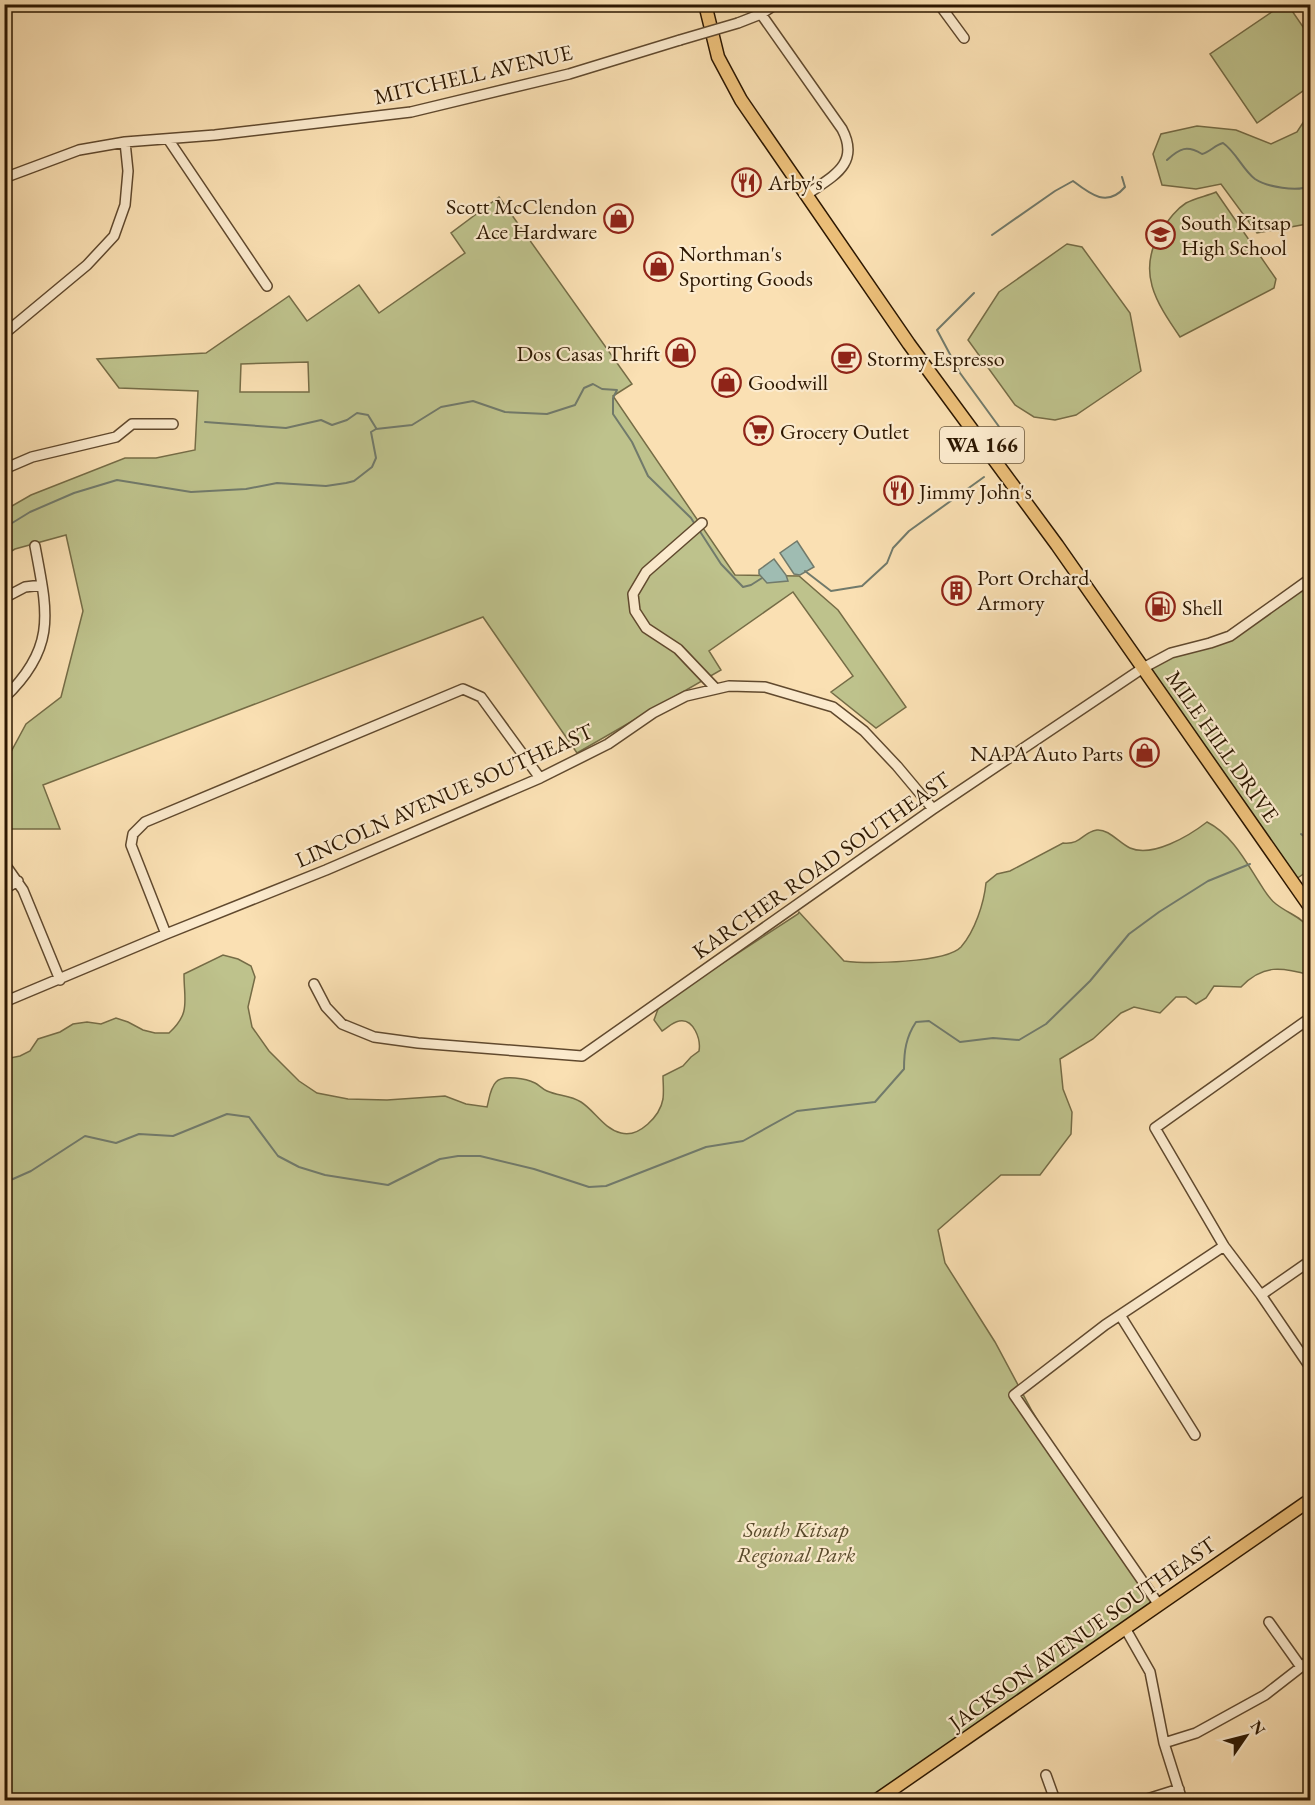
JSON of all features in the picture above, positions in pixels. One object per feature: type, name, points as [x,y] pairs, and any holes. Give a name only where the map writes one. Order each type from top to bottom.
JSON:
[{"type":"main road","name":"WA 166","points":[[705,4],[713,44],[724,72],[932,376],[1052,538],[1143,668]]},
{"type":"main road","name":"MILE HILL DRIVE","points":[[1143,668],[1311,907]]},
{"type":"main road","name":"JACKSON AVENUE SOUTHEAST","points":[[877,1800],[1311,1500]]},
{"type":"street","name":"MITCHELL AVENUE","points":[[4,178],[79,150],[125,142],[294,127],[411,112],[569,74],[738,23],[761,14],[776,4]]},
{"type":"street","points":[[939,4],[964,38]]},
{"type":"street","points":[[761,14],[842,129],[849,151],[845,164],[806,195]]},
{"type":"street","points":[[168,139],[267,285]]},
{"type":"street","points":[[4,334],[87,265],[114,236],[125,205],[128,171],[125,142]]},
{"type":"street","points":[[4,469],[32,457],[116,437],[132,424],[173,424]]},
{"type":"street","points":[[702,523],[646,572],[633,594],[635,611],[646,628],[678,649],[716,689]]},
{"type":"street","points":[[4,698],[24,677],[40,648],[45,630],[46,611],[35,546]]},
{"type":"street","name":"KARCHER ROAD SOUTHEAST","points":[[314,984],[326,1007],[342,1024],[374,1037],[418,1043],[582,1056],[933,809],[1143,668],[1170,653],[1230,636],[1311,579]]},
{"type":"street","points":[[4,598],[25,587],[42,585]]},
{"type":"street","name":"LINCOLN AVENUE SOUTHEAST","points":[[4,1002],[326,870],[540,778],[608,744],[653,713],[686,696],[729,686],[765,687],[833,706],[864,731],[933,809]]},
{"type":"street","points":[[166,934],[131,845],[133,834],[145,822],[463,689],[482,697],[540,778]]},
{"type":"street","points":[[4,862],[18,881],[60,980]]},
{"type":"street","points":[[4,889],[18,881]]},
{"type":"street","points":[[1311,1018],[1155,1128],[1224,1246],[1311,1367]]},
{"type":"street","points":[[1159,1605],[1014,1395],[1120,1315],[1224,1246]]},
{"type":"street","points":[[1261,1295],[1311,1261]]},
{"type":"street","points":[[1120,1315],[1195,1436]]},
{"type":"street","points":[[1269,1622],[1300,1667]]},
{"type":"street","points":[[1125,1628],[1150,1672],[1164,1743],[1182,1800]]},
{"type":"street","points":[[1164,1743],[1196,1733],[1265,1695],[1311,1660]]},
{"type":"street","points":[[1046,1775],[1055,1800]]},
{"type":"street","points":[[1144,1800],[1179,1789]]},
{"type":"green space","points":[[1282,5],[1288,5],[1310,37],[1310,86],[1257,123],[1210,54]]},
{"type":"green space","points":[[1310,112],[1310,222],[1307,224],[1257,233],[1221,184],[1196,189],[1162,185],[1153,154],[1161,134],[1197,126],[1236,130],[1271,144],[1297,132]]},
{"type":"green space","points":[[1216,192],[1276,279],[1274,288],[1180,337],[1157,299],[1152,286],[1150,260],[1161,231],[1175,212],[1190,201]]},
{"type":"green space","points":[[499,197],[632,384],[613,396],[735,575],[799,576],[838,610],[906,707],[876,728],[831,692],[853,676],[793,592],[709,651],[721,670],[577,753],[483,617],[43,785],[60,829],[5,829],[5,763],[26,724],[61,697],[83,611],[66,535],[15,549],[5,555],[5,510],[31,495],[125,458],[156,458],[195,450],[198,391],[119,388],[97,359],[206,353],[289,296],[307,321],[359,285],[379,313],[465,253],[451,233]],"holes":[[[308,362],[309,392],[240,392],[241,364]]]},
{"type":"green space","points":[[1067,244],[1082,247],[1130,313],[1141,371],[1076,415],[1055,420],[1034,417],[1015,405],[968,340],[999,292]]},
{"type":"green space","points":[[1310,579],[1310,880],[1305,873],[1293,881],[1143,668],[1210,643]]},
{"type":"green space","name":"South Kitsap Regional Park","points":[[1207,822],[1223,833],[1237,848],[1271,900],[1303,921],[1310,929],[1310,975],[1273,969],[1257,974],[1241,987],[1214,986],[1206,998],[1196,1004],[1186,997],[1176,997],[1160,1013],[1134,1007],[1121,1013],[1093,1039],[1060,1059],[1063,1089],[1072,1112],[1071,1134],[1040,1175],[1001,1175],[938,1230],[945,1263],[995,1342],[1032,1411],[1078,1487],[1159,1605],[877,1800],[5,1800],[5,1059],[30,1051],[38,1039],[60,1032],[73,1024],[87,1022],[101,1024],[116,1018],[143,1030],[169,1033],[181,1019],[185,1006],[184,974],[223,955],[251,966],[255,977],[248,1007],[252,1027],[269,1051],[299,1081],[317,1093],[348,1099],[387,1100],[445,1096],[466,1104],[487,1107],[496,1082],[504,1078],[515,1078],[531,1081],[547,1091],[577,1100],[610,1128],[628,1134],[648,1124],[658,1112],[663,1099],[663,1076],[683,1066],[699,1051],[698,1036],[689,1023],[679,1021],[662,1031],[654,1020],[658,1009],[666,1000],[799,912],[844,961],[887,962],[940,956],[961,947],[971,933],[978,917],[986,883],[997,874],[1010,871],[1063,843],[1074,842],[1092,831],[1106,832],[1130,848],[1149,850],[1181,839]]},
{"type":"water","points":[[797,541],[814,567],[800,575],[794,574],[780,553]]},
{"type":"water","points":[[774,559],[788,581],[767,583],[759,574],[759,570]]},
{"type":"waterway","points":[[1167,160],[1184,149],[1192,149],[1202,154],[1223,143],[1260,182],[1290,189],[1310,186]]},
{"type":"waterway","points":[[992,235],[1073,181],[1092,194],[1105,198],[1112,197],[1125,187],[1122,177]]},
{"type":"waterway","points":[[974,293],[937,330],[960,373],[1000,428]]},
{"type":"waterway","points":[[376,429],[412,425],[441,407],[473,401],[505,412],[547,414],[575,405],[584,388],[593,384],[602,389],[617,390],[613,398],[613,414],[632,442],[648,476],[691,518],[696,526]]},
{"type":"waterway","points":[[205,422],[286,428],[321,420],[332,425],[347,420],[357,413],[368,415],[376,428]]},
{"type":"waterway","points":[[4,528],[30,512],[74,493],[117,480],[191,492],[246,489],[277,483],[326,486],[354,481],[372,467],[376,458],[371,432],[376,429]]},
{"type":"waterway","points":[[805,571],[831,591],[862,586],[887,563],[893,548],[909,531],[984,477]]},
{"type":"waterway","points":[[699,530],[721,564],[743,587],[762,578]]},
{"type":"waterway","points":[[1301,834],[1310,841]]},
{"type":"waterway","points":[[4,1183],[31,1171],[85,1136],[116,1143],[139,1134],[173,1136],[227,1114],[249,1117],[278,1156],[299,1167],[325,1175],[388,1185],[440,1159],[480,1156],[534,1169],[589,1187],[606,1186],[706,1147],[743,1141],[797,1111],[875,1102],[904,1069],[906,1044],[916,1022],[929,1021],[960,1042],[993,1038],[1019,1040],[1046,1024],[1090,981],[1129,934],[1208,881],[1250,864]]},
{"type":"place","name":"Arby's","points":[[747,182]]},
{"type":"place","name":"Scott McClendon Ace Hardware","points":[[618,219]]},
{"type":"place","name":"South Kitsap High School","points":[[1160,235]]},
{"type":"place","name":"Northman's Sporting Goods","points":[[658,266]]},
{"type":"place","name":"Dos Casas Thrift","points":[[681,353]]},
{"type":"place","name":"Stormy Espresso","points":[[846,358]]},
{"type":"place","name":"Goodwill","points":[[727,382]]},
{"type":"place","name":"Grocery Outlet","points":[[759,431]]},
{"type":"place","name":"Jimmy John's","points":[[898,491]]},
{"type":"place","name":"Port Orchard Armory","points":[[956,590]]},
{"type":"place","name":"Shell","points":[[1161,607]]},
{"type":"place","name":"NAPA Auto Parts","points":[[1144,753]]}]
